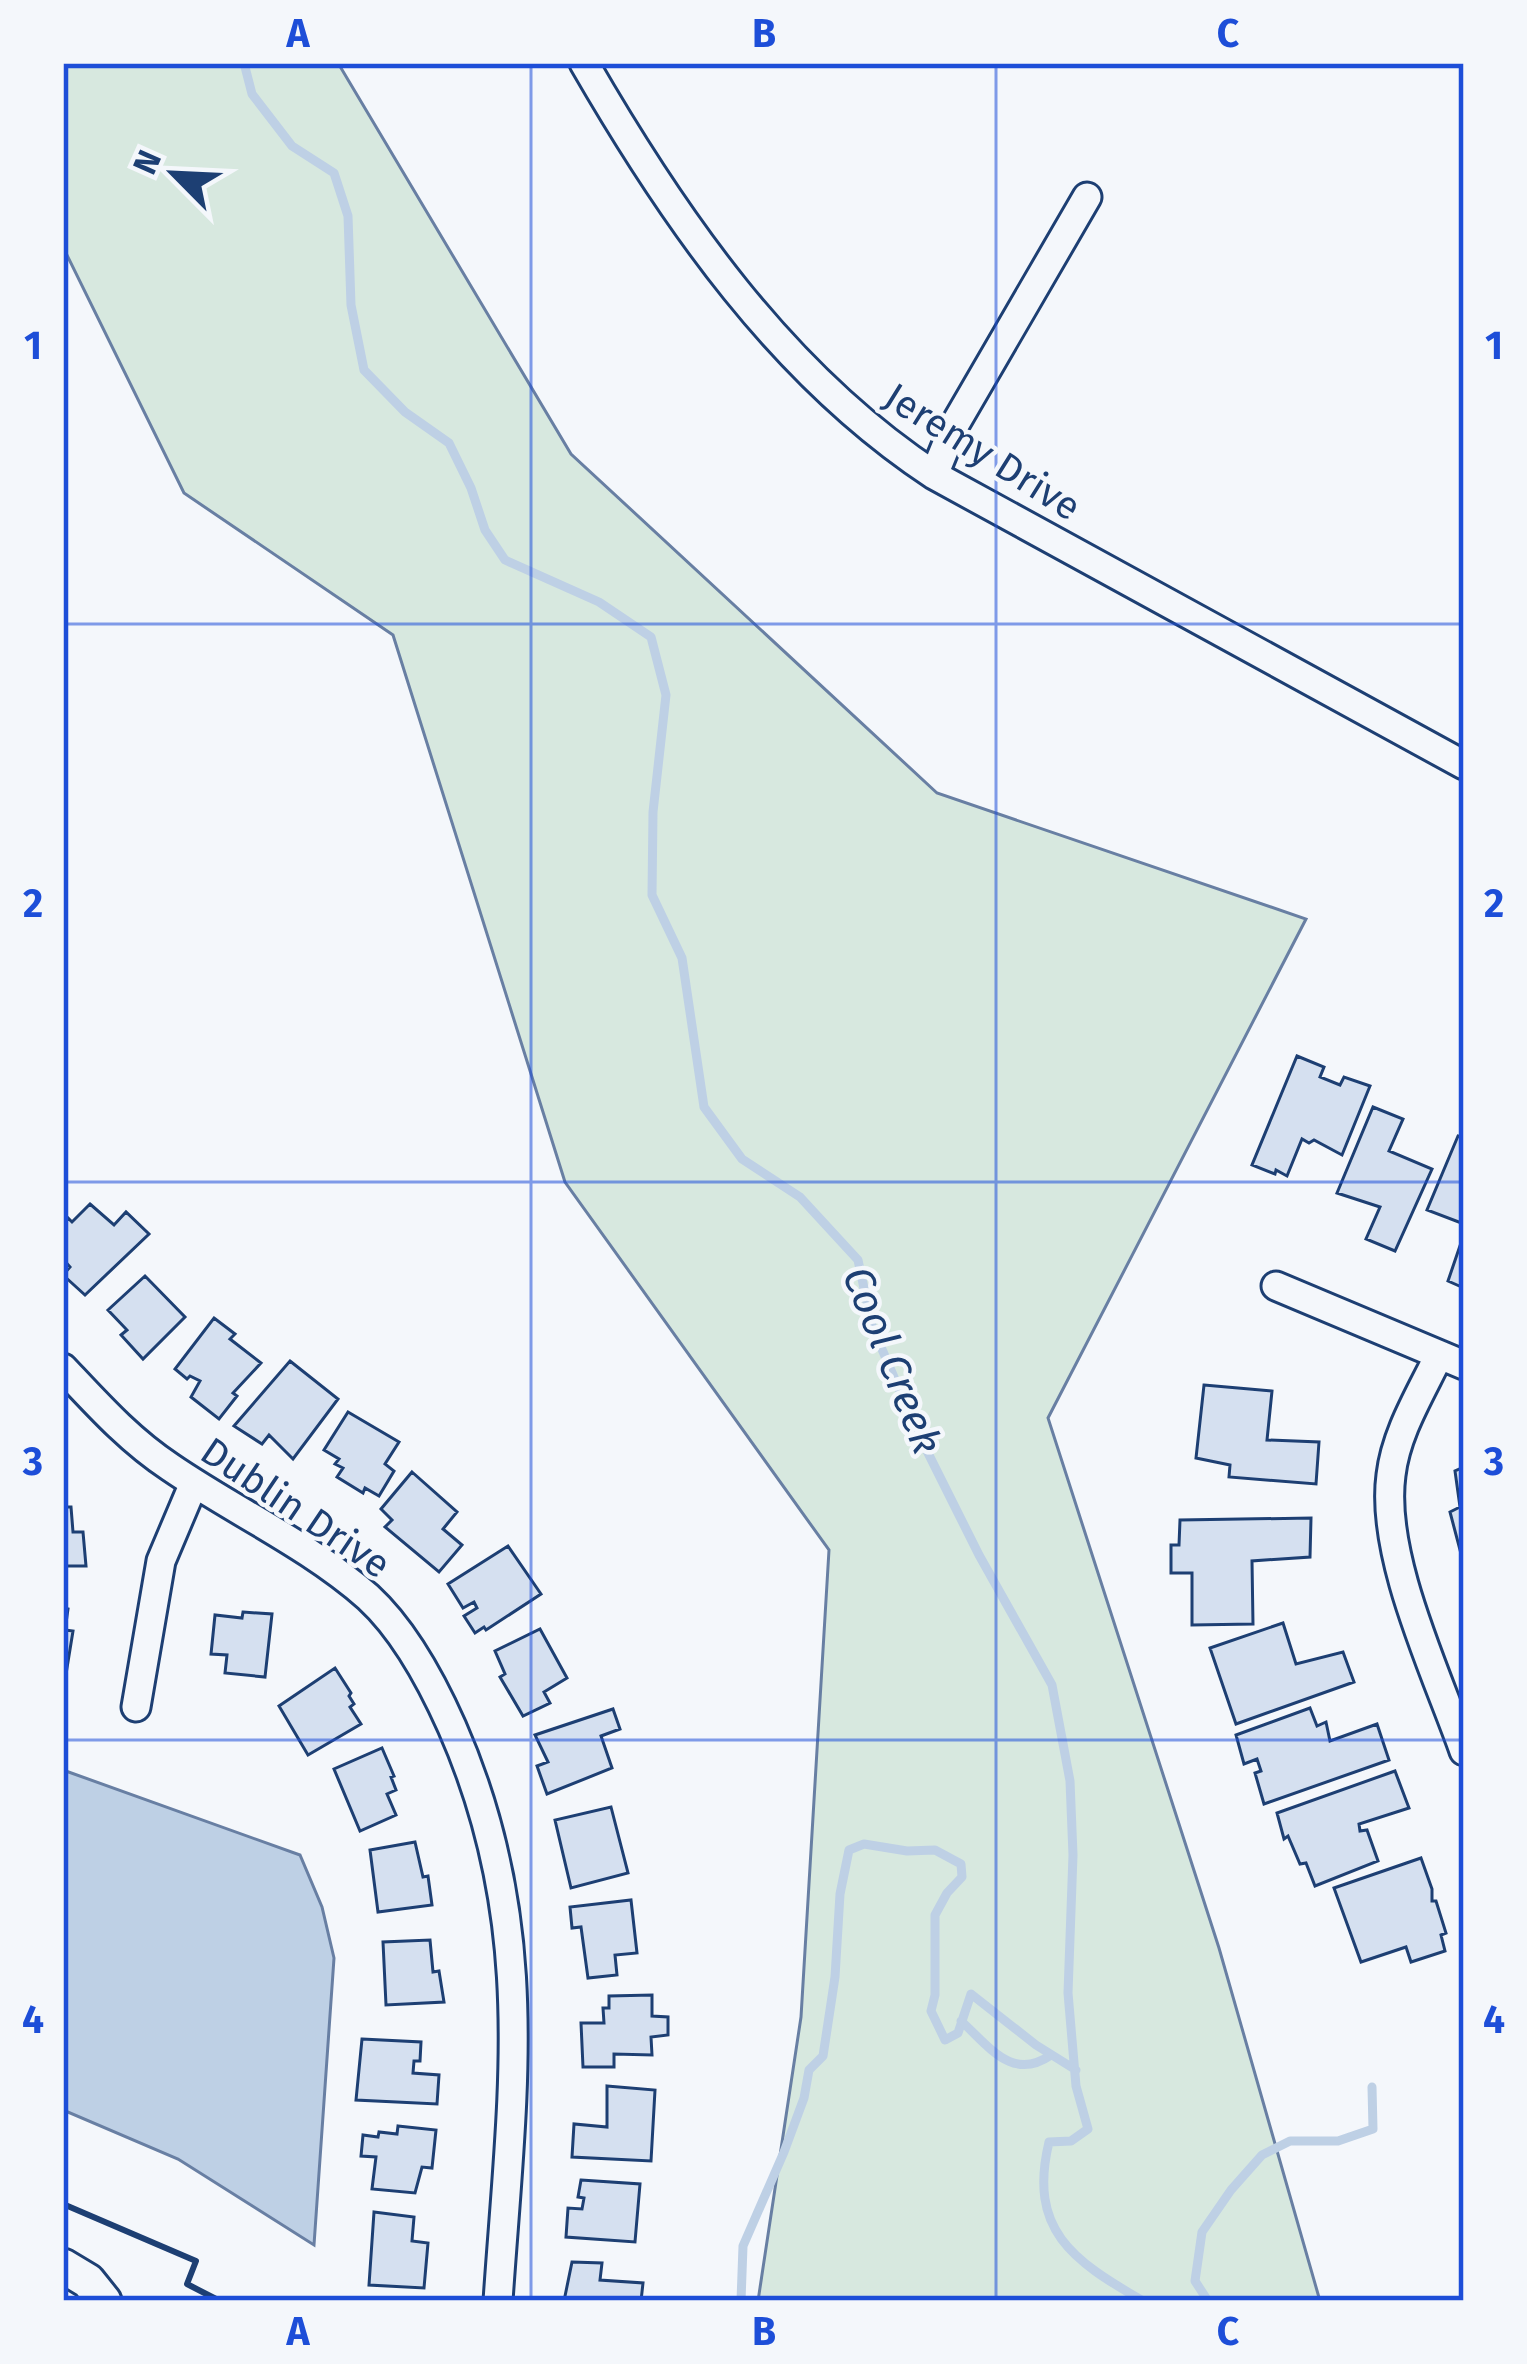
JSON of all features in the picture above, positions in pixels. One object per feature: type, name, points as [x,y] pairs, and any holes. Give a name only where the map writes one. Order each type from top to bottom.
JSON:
[{"type":"street","name":"Jeremy Drive","points":[[584,63],[641,162],[701,246],[780,340],[878,439],[934,475],[1464,765]]},
{"type":"street","points":[[934,475],[954,426],[1087,197]]},
{"type":"street","points":[[1276,1286],[1451,1360],[1401,1433],[1390,1473],[1389,1506],[1397,1561],[1464,1751]]},
{"type":"street","name":"Dublin Drive","points":[[63,1368],[132,1440],[337,1572],[372,1601],[437,1694],[466,1758],[505,1891],[516,2013],[498,2301]]},
{"type":"street","points":[[136,1707],[161,1561],[194,1484]]},
{"type":"street","points":[[63,2266],[88,2281],[104,2301]]},
{"type":"shaded area","points":[[63,63],[338,63],[571,454],[937,793],[1306,919],[1048,1418],[1219,1948],[1320,2301],[758,2301],[801,2017],[829,1550],[565,1182],[393,635],[184,493],[63,247]]},
{"type":"water","points":[[63,1770],[300,1855],[322,1907],[334,1958],[314,2245],[178,2159],[63,2110]]},
{"type":"building","points":[[1297,1056],[1324,1067],[1320,1077],[1340,1085],[1344,1077],[1370,1086],[1342,1155],[1302,1139],[1287,1176],[1252,1165]]},
{"type":"building","points":[[1373,1107],[1403,1119],[1389,1151],[1432,1169],[1395,1251],[1366,1239],[1380,1207],[1337,1193]]},
{"type":"building","points":[[1458,1136],[1464,1138],[1464,1224],[1427,1210]]},
{"type":"building","points":[[90,1204],[114,1225],[126,1212],[149,1234],[85,1295],[63,1275],[70,1267],[63,1259],[63,1224],[68,1218],[72,1222]]},
{"type":"building","points":[[1464,1234],[1464,1288],[1448,1281]]},
{"type":"building","points":[[145,1276],[185,1317],[143,1359],[121,1335],[127,1330],[108,1310]]},
{"type":"building","points":[[214,1318],[235,1334],[230,1339],[261,1363],[233,1393],[237,1396],[219,1419],[191,1397],[200,1381],[187,1379],[175,1369]]},
{"type":"building","points":[[290,1361],[338,1399],[293,1459],[269,1435],[262,1444],[234,1426]]},
{"type":"building","points":[[1204,1385],[1272,1391],[1267,1440],[1319,1442],[1316,1484],[1229,1477],[1230,1465],[1196,1458]]},
{"type":"building","points":[[348,1412],[399,1442],[385,1464],[394,1471],[379,1496],[365,1488],[363,1493],[337,1477],[343,1468],[335,1464],[339,1459],[324,1450]]},
{"type":"building","points":[[1464,1467],[1464,1565],[1450,1512],[1460,1507],[1455,1471]]},
{"type":"building","points":[[412,1472],[457,1512],[443,1529],[462,1545],[439,1572],[385,1527],[392,1520],[381,1509]]},
{"type":"building","points":[[63,1507],[71,1507],[73,1532],[83,1532],[86,1566],[63,1566]]},
{"type":"building","points":[[1311,1518],[1310,1557],[1252,1561],[1253,1624],[1192,1625],[1192,1573],[1171,1573],[1171,1545],[1179,1545],[1180,1520]]},
{"type":"building","points":[[508,1546],[541,1594],[475,1633],[464,1616],[477,1608],[474,1602],[463,1608],[448,1584]]},
{"type":"building","points":[[63,1608],[68,1609],[65,1630],[73,1631],[66,1674]]},
{"type":"building","points":[[243,1612],[272,1614],[265,1677],[225,1673],[227,1655],[211,1654],[215,1615],[242,1618]]},
{"type":"building","points":[[1283,1623],[1296,1664],[1343,1652],[1354,1682],[1236,1724],[1210,1648]]},
{"type":"building","points":[[540,1629],[567,1678],[544,1692],[550,1703],[523,1716],[500,1677],[505,1674],[495,1651]]},
{"type":"building","points":[[335,1668],[351,1693],[354,1704],[350,1707],[361,1724],[308,1755],[279,1706]]},
{"type":"building","points":[[1310,1708],[1317,1726],[1326,1722],[1330,1741],[1377,1724],[1389,1760],[1264,1804],[1255,1773],[1261,1771],[1257,1759],[1244,1764],[1236,1735]]},
{"type":"building","points":[[613,1709],[620,1729],[601,1736],[612,1768],[547,1794],[537,1766],[548,1762],[535,1735]]},
{"type":"building","points":[[382,1748],[394,1776],[396,1790],[387,1794],[396,1815],[360,1831],[334,1769]]},
{"type":"building","points":[[1395,1771],[1409,1808],[1359,1824],[1360,1831],[1367,1830],[1378,1861],[1315,1886],[1306,1863],[1300,1864],[1288,1836],[1284,1839],[1277,1813]]},
{"type":"building","points":[[611,1807],[628,1873],[571,1888],[555,1820]]},
{"type":"building","points":[[415,1842],[423,1877],[428,1876],[432,1905],[378,1912],[370,1850]]},
{"type":"building","points":[[1421,1858],[1446,1933],[1441,1935],[1445,1951],[1411,1962],[1406,1947],[1361,1962],[1334,1888]]},
{"type":"building","points":[[631,1900],[637,1953],[615,1955],[617,1975],[588,1978],[581,1927],[572,1928],[570,1907]]},
{"type":"building","points":[[430,1940],[433,1972],[439,1971],[444,2002],[386,2005],[383,1942]]},
{"type":"building","points":[[652,1995],[652,2016],[668,2017],[668,2035],[651,2037],[652,2055],[614,2054],[614,2067],[583,2067],[581,2023],[604,2023],[603,2008],[609,2008],[609,1996]]},
{"type":"building","points":[[362,2039],[421,2042],[420,2061],[414,2061],[413,2073],[439,2075],[437,2104],[356,2100]]},
{"type":"building","points":[[607,2086],[655,2090],[651,2161],[572,2157],[574,2124],[607,2127]]},
{"type":"building","points":[[398,2126],[436,2130],[432,2168],[422,2167],[415,2193],[372,2189],[376,2157],[361,2156],[363,2135],[397,2134]]},
{"type":"building","points":[[581,2180],[640,2184],[635,2242],[566,2237],[568,2208],[582,2209]]},
{"type":"building","points":[[374,2212],[414,2217],[412,2241],[428,2243],[424,2288],[369,2285]]},
{"type":"building","points":[[572,2262],[602,2263],[600,2280],[643,2283],[641,2301],[564,2301]]},
{"type":"waterway","name":"Cool Creek","points":[[244,63],[252,94],[292,146],[334,173],[348,216],[351,305],[364,370],[405,412],[449,443],[485,530],[505,560],[599,602],[651,637],[666,695],[653,812],[652,895],[682,958],[704,1107],[742,1159],[800,1197],[858,1260],[872,1326],[918,1433],[1052,1685],[1070,1781],[1073,1855],[1068,1993],[1076,2086],[1088,2129],[1071,2141],[1049,2142],[1045,2198],[1051,2220],[1077,2256],[1143,2301]]},
{"type":"waterway","points":[[741,2301],[743,2246],[784,2152],[809,2070],[823,2056],[849,1850],[864,1844],[935,1850],[961,1864],[962,1877],[935,1915],[931,2011],[945,2040],[958,2033],[971,1994],[1076,2070]]},
{"type":"waterway","points":[[961,2021],[991,2050],[1013,2063],[1024,2065],[1051,2055]]},
{"type":"waterway","name":"Cool Creek","points":[[1208,2301],[1195,2281],[1202,2232],[1231,2190],[1262,2155],[1290,2141],[1338,2141],[1373,2129],[1372,2087]]},
{"type":"wall","points":[[63,2204],[196,2261],[187,2284],[220,2301]]}]
